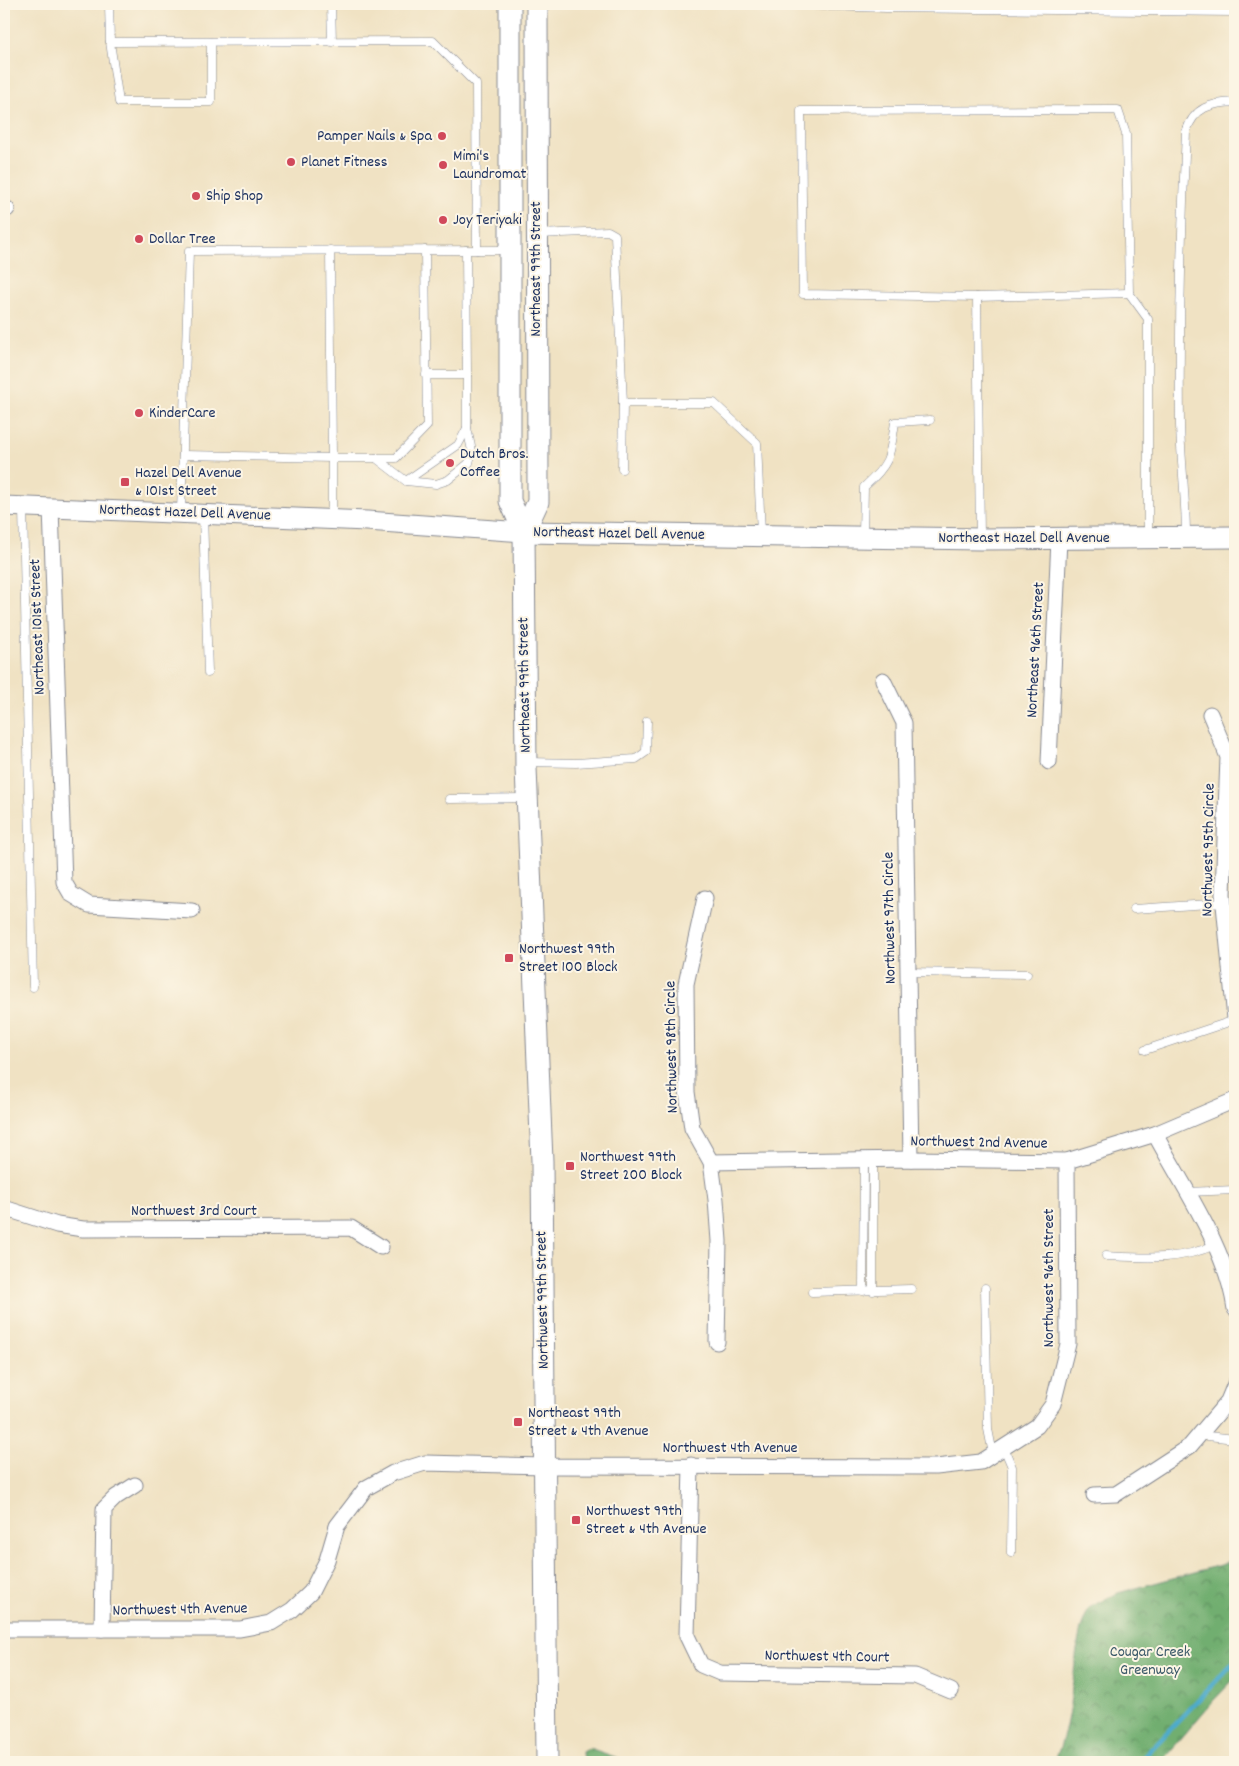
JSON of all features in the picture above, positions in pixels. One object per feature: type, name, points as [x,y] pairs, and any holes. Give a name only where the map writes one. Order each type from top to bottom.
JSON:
[{"type":"main road","name":"Northeast 99th Street","points":[[510,4],[510,501],[524,532],[526,762],[530,837]]},
{"type":"main road","name":"Northeast 99th Street","points":[[524,532],[538,502],[535,234],[536,4]]},
{"type":"main road","name":"Northeast Hazel Dell Avenue","points":[[524,532],[980,539],[1235,537]]},
{"type":"main road","name":"Northwest 99th Street","points":[[530,837],[542,1161],[547,1762]]},
{"type":"street","name":"Northeast Hazel Dell Avenue","points":[[4,506],[332,520],[524,532]]},
{"type":"street","name":"Northeast 101st Street","points":[[51,508],[64,882],[71,894],[89,905],[192,911]]},
{"type":"street","name":"Northeast 96th Street","points":[[1049,762],[1059,539]]},
{"type":"street","name":"Northwest 97th Circle","points":[[883,680],[904,723],[912,1159]]},
{"type":"street","name":"Northwest 95th Circle","points":[[1210,714],[1228,757],[1224,903],[1235,1020]]},
{"type":"street","name":"Northwest 98th Circle","points":[[705,898],[686,984],[687,1092],[692,1128],[711,1162],[719,1242],[716,1342]]},
{"type":"street","name":"Northwest 2nd Avenue","points":[[711,1162],[912,1159],[1067,1161],[1154,1134],[1235,1100]]},
{"type":"street","points":[[1154,1134],[1215,1246],[1233,1294],[1235,1309]]},
{"type":"street","name":"Northwest 96th Street","points":[[936,1467],[981,1462],[1037,1426],[1053,1404],[1068,1344],[1067,1161]]},
{"type":"street","name":"Northwest 3rd Court","points":[[4,1208],[57,1225],[83,1229],[351,1228],[382,1247]]},
{"type":"street","points":[[1094,1495],[1116,1494],[1190,1446],[1228,1401],[1235,1384]]},
{"type":"street","name":"Northwest 4th Avenue","points":[[4,1629],[240,1629],[270,1622],[292,1610],[311,1592],[327,1560],[337,1526],[366,1488],[393,1473],[425,1463],[545,1466],[936,1467]]},
{"type":"street","name":"Northwest 4th Court","points":[[691,1465],[687,1636],[701,1664],[720,1673],[916,1676],[951,1691]]},
{"type":"street","points":[[102,1629],[104,1509],[116,1497],[135,1485]]},
{"type":"lane","points":[[109,4],[110,42],[119,102],[211,102],[211,42]]},
{"type":"lane","points":[[331,4],[332,42]]},
{"type":"lane","points":[[771,4],[1190,8],[1235,12]]},
{"type":"lane","points":[[110,42],[433,41],[476,84],[477,250]]},
{"type":"lane","points":[[1186,537],[1186,495],[1180,428],[1181,238],[1186,132],[1196,113],[1205,106],[1216,103],[1235,102]]},
{"type":"lane","points":[[1129,293],[976,297],[802,294],[800,110],[1118,110],[1126,134],[1129,293],[1148,319],[1148,538]]},
{"type":"lane","points":[[535,234],[608,231],[615,235],[623,403],[622,470]]},
{"type":"lane","points":[[330,250],[332,520]]},
{"type":"lane","points":[[183,455],[396,458],[427,426],[425,250]]},
{"type":"lane","points":[[376,458],[406,481],[436,484],[448,480],[469,463],[472,451],[467,428],[466,250]]},
{"type":"lane","points":[[181,513],[189,251],[510,250]]},
{"type":"lane","points":[[976,297],[980,539]]},
{"type":"lane","points":[[426,376],[468,375]]},
{"type":"lane","points":[[623,403],[714,403],[757,443],[761,536]]},
{"type":"lane","points":[[863,537],[864,487],[882,471],[885,465],[890,453],[895,422],[930,420]]},
{"type":"lane","points":[[406,481],[458,445],[467,428]]},
{"type":"lane","points":[[23,507],[33,987]]},
{"type":"lane","points":[[203,514],[208,673]]},
{"type":"lane","points":[[526,762],[576,763],[636,759],[646,752],[647,721]]},
{"type":"lane","points":[[448,799],[528,798]]},
{"type":"lane","points":[[1134,909],[1224,903]]},
{"type":"lane","points":[[908,972],[1027,974]]},
{"type":"lane","points":[[1145,1050],[1235,1020]]},
{"type":"lane","points":[[868,1160],[873,1291]]},
{"type":"lane","points":[[863,1291],[868,1160]]},
{"type":"lane","points":[[1186,1192],[1235,1190]]},
{"type":"lane","points":[[1106,1256],[1176,1258],[1198,1253],[1215,1246]]},
{"type":"lane","points":[[984,1288],[988,1430],[999,1451],[1012,1467],[1011,1553]]},
{"type":"lane","points":[[812,1292],[911,1290]]},
{"type":"lane","points":[[1199,1435],[1235,1439]]},
{"type":"green space","name":"Cougar Creek Greenway","points":[[1235,1561],[1235,1678],[1161,1762],[1054,1762],[1065,1731],[1077,1649],[1082,1624],[1089,1608],[1118,1593]]},
{"type":"green space","points":[[589,1748],[630,1762],[583,1762],[582,1752]]},
{"type":"waterway","points":[[1139,1762],[1235,1661]]},
{"type":"place","name":"Pamper Nails & Spa","points":[[442,136]]},
{"type":"place","name":"Planet Fitness","points":[[291,162]]},
{"type":"place","name":"Mimi's Laundromat","points":[[443,165]]},
{"type":"place","name":"Ship Shop","points":[[196,196]]},
{"type":"place","name":"Joy Teriyaki","points":[[443,220]]},
{"type":"place","name":"Dollar Tree","points":[[139,239]]},
{"type":"place","name":"KinderCare","points":[[139,413]]},
{"type":"place","name":"Dutch Bros. Coffee","points":[[450,463]]},
{"type":"place","name":"Hazel Dell Avenue & 101st Street","points":[[125,482]]},
{"type":"place","name":"Northwest 99th Street 100 Block","points":[[509,958]]},
{"type":"place","name":"Northwest 99th Street 200 Block","points":[[570,1166]]},
{"type":"place","name":"Northeast 99th Street & 4th Avenue","points":[[518,1422]]},
{"type":"place","name":"Northwest 99th Street & 4th Avenue","points":[[576,1520]]}]
